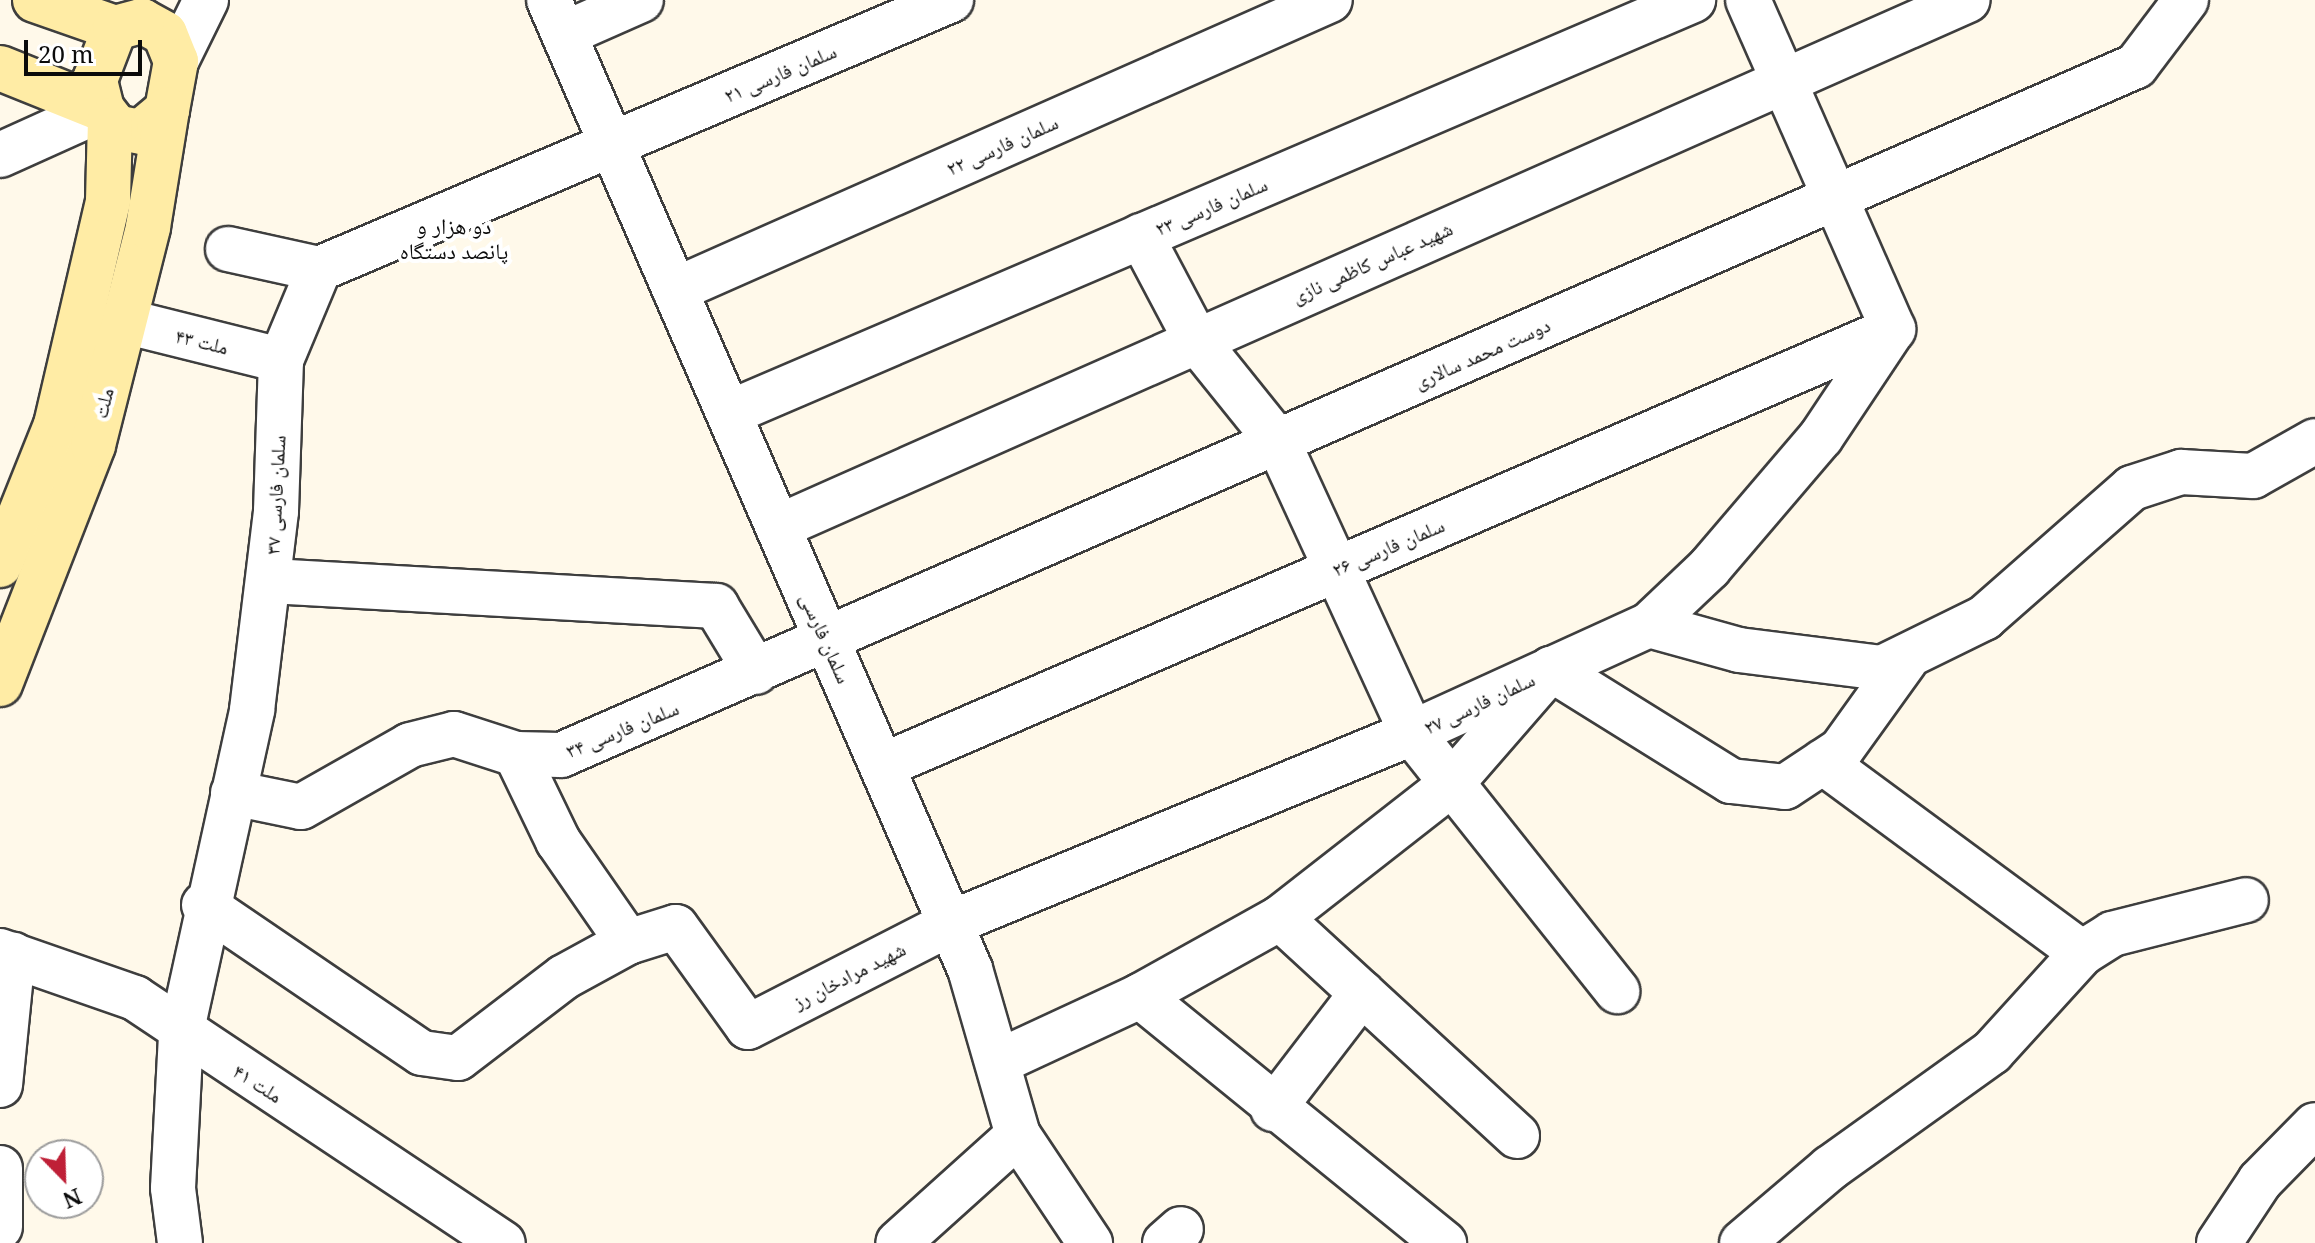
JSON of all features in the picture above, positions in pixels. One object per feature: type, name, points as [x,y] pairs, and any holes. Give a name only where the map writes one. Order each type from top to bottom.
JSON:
[{"type":"main road","points":[[0,68],[141,132],[167,110],[176,61],[153,25],[115,28],[35,0]]},
{"type":"main road","points":[[106,115],[97,62],[115,28]]},
{"type":"main road","name":"ملت","points":[[0,684],[93,445],[124,321],[167,110]]},
{"type":"main road","name":"ملت","points":[[0,565],[56,425],[108,201],[106,115]]},
{"type":"street","points":[[176,61],[206,0]]},
{"type":"street","points":[[557,17],[641,0]]},
{"type":"street","name":"سلمان فارسی ۲۱","points":[[609,146],[951,0]]},
{"type":"street","name":"سلمان فارسی ۲۲","points":[[675,290],[1330,0]]},
{"type":"street","name":"سلمان فارسی ۲۳","points":[[729,413],[1693,0]]},
{"type":"street","points":[[1748,0],[1893,329]]},
{"type":"street","name":"شهید عباس کاظمی نازی","points":[[778,527],[1783,79],[1968,0]]},
{"type":"street","name":"دوست محمد سالاری","points":[[828,641],[2136,66],[2186,0]]},
{"type":"street","name":"سلمان فارسی","points":[[557,17],[609,146],[951,923],[998,1062],[1018,1135],[1090,1243]]},
{"type":"street","points":[[0,155],[106,115]]},
{"type":"street","points":[[228,249],[319,269],[609,146]]},
{"type":"street","points":[[1141,236],[1196,340],[1278,442],[1342,567],[1412,733],[1450,785],[1617,991]]},
{"type":"street","name":"سلمان فارسی ۳۷","points":[[180,1243],[173,1188],[181,1034],[204,905],[233,793],[270,581],[281,360],[319,269]]},
{"type":"street","name":"ملت ۴۳","points":[[124,321],[281,360]]},
{"type":"street","name":"سلمان فارسی ۲۶","points":[[882,766],[1893,329]]},
{"type":"street","name":"سلمان فارسی ۲۷","points":[[951,923],[1412,733],[1649,625],[1709,568],[1821,437],[1893,329]]},
{"type":"street","points":[[1649,625],[1739,650],[1858,670],[1905,661],[1984,618],[2132,488],[2181,472],[2253,476],[2315,441]]},
{"type":"street","points":[[270,581],[716,606],[756,672]]},
{"type":"street","name":"سلمان فارسی ۳۴","points":[[233,793],[301,807],[410,745],[454,734],[516,754],[561,755],[828,641]]},
{"type":"street","points":[[998,1062],[1140,996],[1280,918],[1450,785],[1551,669],[1731,781],[1785,787],[1841,750],[1905,661]]},
{"type":"street","points":[[204,905],[422,1053],[458,1058],[564,977],[628,942],[558,841],[516,754]]},
{"type":"street","points":[[1823,762],[2082,953]]},
{"type":"street","points":[[1742,1243],[1830,1168],[1992,1052],[2082,953],[2112,934],[2246,900]]},
{"type":"street","points":[[1280,918],[1517,1136]]},
{"type":"street","name":"شهید مرادخان رز","points":[[628,942],[676,927],[748,1027],[951,923]]},
{"type":"street","points":[[0,1085],[7,953]]},
{"type":"street","name":"ملت ۴۱","points":[[7,953],[135,998],[181,1034],[503,1243]]},
{"type":"street","points":[[1273,1109],[1362,993]]},
{"type":"street","points":[[1140,996],[1273,1109],[1438,1241]]},
{"type":"street","points":[[2219,1243],[2260,1181],[2315,1125]]},
{"type":"street","points":[[898,1243],[1018,1135]]},
{"type":"street","points":[[0,1168],[0,1227]]},
{"type":"district","name":"دو هزار و پانصد دستگاه","points":[[454,238]]}]
